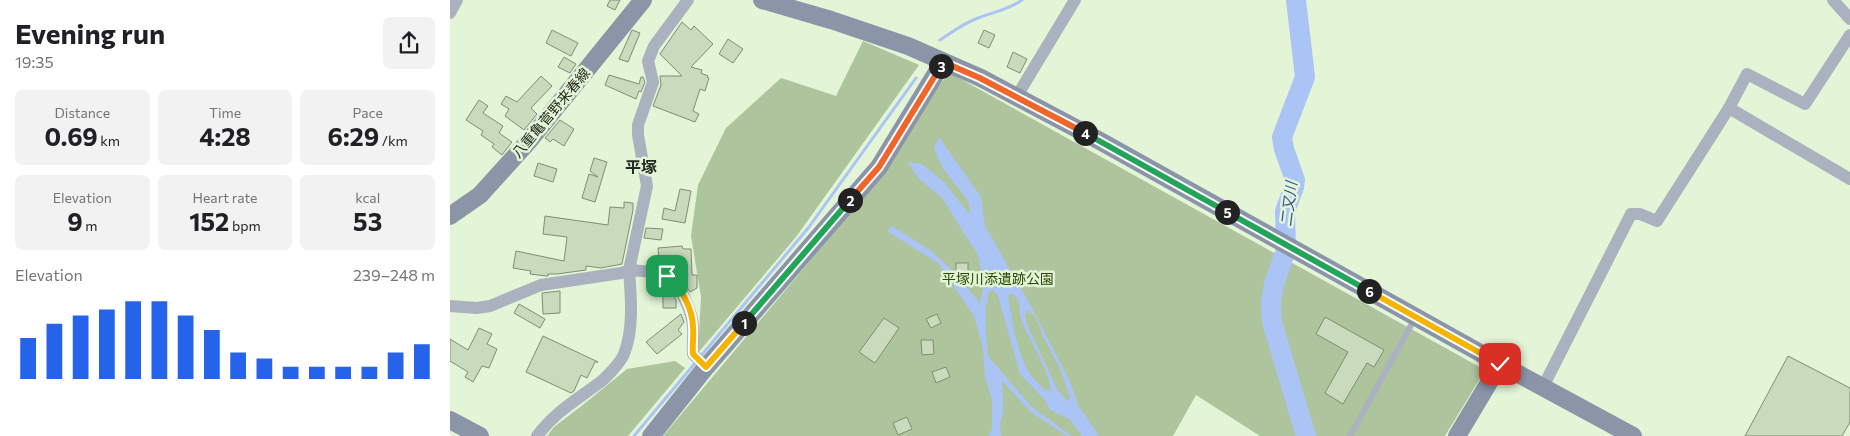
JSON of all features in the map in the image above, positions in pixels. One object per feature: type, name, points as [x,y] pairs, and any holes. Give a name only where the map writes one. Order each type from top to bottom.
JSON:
[{"type":"street","points":[[450,13],[456,0]]},
{"type":"street","name":"八重亀菅野来春線","points":[[450,216],[480,195],[528,142],[643,0]]},
{"type":"street","points":[[537,436],[553,416],[601,382],[623,356],[629,334],[631,300],[629,270],[647,186],[638,125],[653,82],[648,61],[654,46],[688,0]]},
{"type":"street","points":[[762,0],[832,20],[908,46],[1017,96],[1633,436]]},
{"type":"street","points":[[1017,96],[1075,0]]},
{"type":"street","points":[[1833,0],[1850,19]]},
{"type":"street","points":[[1543,387],[1631,214],[1640,214],[1657,221],[1729,108],[1747,74],[1806,104],[1850,35]]},
{"type":"street","points":[[651,436],[706,367],[879,167],[943,62]]},
{"type":"street","points":[[1729,108],[1850,179]]},
{"type":"street","points":[[450,306],[477,308],[490,306],[541,285],[621,273],[629,270],[652,272],[673,279],[688,307],[694,325],[693,354],[706,367]]},
{"type":"street","points":[[1458,436],[1500,364]]},
{"type":"street","points":[[450,420],[480,436]]},
{"type":"lane","points":[[1350,436],[1416,317]]},
{"type":"green space","points":[[863,41],[919,65],[796,237],[698,353],[701,297],[691,236],[698,185],[726,128],[781,78],[836,96]]},
{"type":"green space","name":"平塚川添遺跡公園","points":[[950,73],[1485,370],[1445,436],[1260,436],[1196,395],[1173,436],[663,436],[850,213],[940,84]]},
{"type":"green space","points":[[675,361],[685,368],[628,436],[547,436],[554,427],[627,369]]},
{"type":"water","points":[[939,137],[981,197],[985,226],[1032,308],[1070,381],[1078,405],[1099,436],[1082,436],[1069,419],[1050,410],[1044,399],[1020,374],[998,296],[995,292],[989,291],[986,308],[988,356],[1031,406],[1072,436],[1067,436],[1032,413],[1003,382],[1001,436],[988,436],[992,429],[992,399],[985,377],[983,348],[974,316],[938,263],[887,231],[892,226],[930,250],[952,270],[980,303],[984,284],[978,255],[942,198],[918,178],[908,162],[922,164],[945,183],[969,214],[968,201],[942,167],[934,148]],"holes":[[[1013,294],[1019,304],[1021,319],[1048,376],[1050,391],[1045,390],[1033,377],[1022,358],[1008,295]],[[1028,311],[1035,316],[1061,371],[1070,398],[1068,401],[1058,391],[1026,322],[1025,314]]]},
{"type":"building","points":[[610,0],[620,0],[615,10],[607,6]]},
{"type":"building","points":[[682,22],[691,30],[694,26],[713,44],[691,67],[702,70],[701,73],[709,78],[705,91],[700,89],[693,111],[699,114],[695,122],[653,106],[661,85],[660,76],[682,76],[660,54]]},
{"type":"building","points":[[552,30],[578,43],[571,56],[546,43]]},
{"type":"building","points":[[632,30],[640,33],[628,62],[619,59]]},
{"type":"building","points":[[984,30],[995,35],[989,48],[978,43]]},
{"type":"building","points":[[728,39],[743,49],[733,63],[719,54]]},
{"type":"building","points":[[1013,52],[1027,59],[1020,73],[1007,67]]},
{"type":"building","points":[[564,57],[576,64],[570,73],[558,67]]},
{"type":"building","points":[[609,75],[639,84],[641,77],[643,77],[645,82],[636,99],[605,85]]},
{"type":"building","points":[[541,76],[552,86],[531,108],[537,114],[524,130],[505,116],[509,109],[501,104],[506,96],[517,102]]},
{"type":"building","points":[[479,100],[488,106],[483,113],[503,126],[499,133],[512,142],[502,155],[492,147],[494,144],[481,135],[483,131],[466,120]]},
{"type":"building","points":[[560,120],[574,129],[564,146],[553,139],[550,142],[545,138]]},
{"type":"building","points":[[594,158],[607,162],[595,202],[582,198],[589,174],[598,177],[590,171]]},
{"type":"building","points":[[538,163],[557,169],[553,182],[534,176]]},
{"type":"building","points":[[680,189],[691,191],[685,223],[662,219],[664,208],[675,211]]},
{"type":"building","points":[[624,202],[633,203],[633,210],[622,264],[601,268],[586,266],[586,270],[548,274],[548,276],[530,274],[531,271],[513,268],[516,251],[564,261],[567,237],[543,234],[545,216],[608,225],[610,207],[624,208]]},
{"type":"building","points":[[646,228],[663,229],[661,240],[644,238]]},
{"type":"building","points":[[682,246],[683,249],[691,249],[692,275],[697,275],[697,288],[690,292],[679,275],[679,269],[654,264],[653,259],[659,259],[658,248]]},
{"type":"building","points":[[956,263],[968,263],[968,272],[956,272]]},
{"type":"building","points":[[663,289],[670,289],[676,300],[676,308],[663,308]]},
{"type":"building","points":[[560,291],[560,313],[543,314],[542,293]]},
{"type":"building","points":[[519,304],[545,319],[540,328],[514,313]]},
{"type":"building","points":[[681,314],[684,322],[678,330],[682,334],[657,354],[646,342]]},
{"type":"building","points":[[937,314],[941,323],[931,328],[926,319]]},
{"type":"building","points":[[1325,317],[1384,350],[1374,367],[1367,363],[1343,404],[1325,393],[1348,352],[1316,334]]},
{"type":"building","points":[[884,318],[899,328],[875,363],[859,352]]},
{"type":"building","points":[[479,328],[492,334],[487,344],[497,349],[489,368],[482,366],[473,382],[465,377],[468,372],[450,361],[450,339],[468,350]]},
{"type":"building","points":[[543,336],[598,362],[595,362],[587,378],[581,375],[574,391],[571,393],[526,372]]},
{"type":"building","points":[[921,340],[933,340],[934,354],[922,355]]},
{"type":"building","points":[[1788,356],[1850,388],[1850,422],[1842,436],[1745,436]]},
{"type":"building","points":[[946,367],[950,377],[936,383],[932,372]]},
{"type":"building","points":[[907,417],[912,429],[898,435],[893,423]]},
{"type":"waterway","points":[[940,40],[968,22],[1006,9],[1022,0]]},
{"type":"waterway","name":"二又川","points":[[1296,0],[1305,77],[1282,137],[1284,149],[1295,180],[1285,211],[1286,250],[1274,284],[1271,303],[1272,322],[1306,436]]},
{"type":"waterway","points":[[700,357],[809,227],[916,78]]},
{"type":"waterway","points":[[634,436],[696,362]]},
{"type":"district","name":"平塚","points":[[641,167]]},
{"type":"route","points":[[667,276],[673,279],[688,307],[694,325],[692,351],[706,367],[879,167],[943,62],[980,78],[1100,141],[1500,364]]}]
